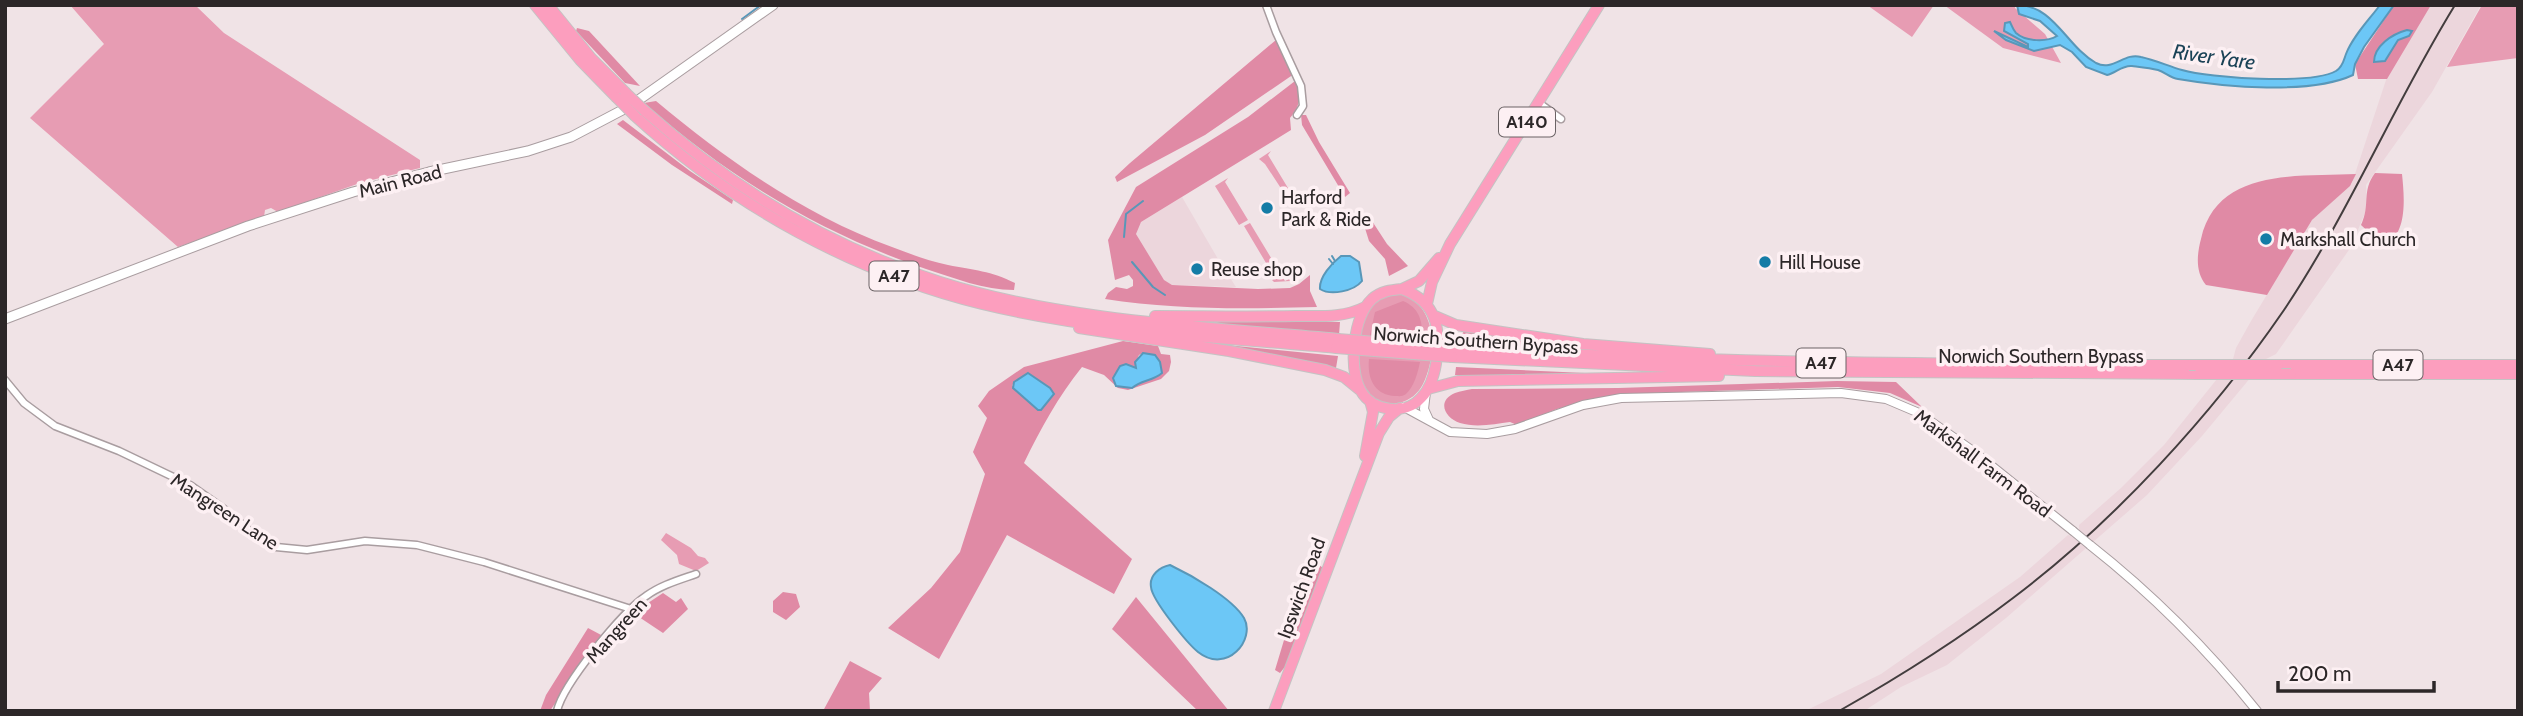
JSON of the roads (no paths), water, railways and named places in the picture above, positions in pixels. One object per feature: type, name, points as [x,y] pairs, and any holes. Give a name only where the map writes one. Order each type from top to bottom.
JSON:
[{"type":"highway","name":"Norwich Southern Bypass","points":[[536,5],[580,60],[687,159],[744,200],[817,242],[884,273],[983,304],[1037,316],[1143,329],[1654,368],[1856,373],[2518,374]]},
{"type":"highway","name":"Norwich Southern Bypass","points":[[548,5],[620,95]]},
{"type":"highway","name":"A140","points":[[1427,304],[1432,282],[1450,244],[1599,5]]},
{"type":"highway","name":"Norwich Southern Bypass","points":[[640,113],[744,189],[822,234],[940,282],[1005,299],[1054,308],[1337,344]]},
{"type":"highway","name":"A140","points":[[1402,289],[1419,281],[1450,244]]},
{"type":"highway","name":"A47","points":[[918,285],[964,303],[1020,318],[1229,351],[1325,370],[1344,377],[1360,390]]},
{"type":"highway","points":[[1402,289],[1417,295],[1435,316],[1437,354],[1427,391],[1415,403],[1402,408],[1384,409],[1370,401],[1360,390],[1354,346],[1360,316],[1365,307],[1380,294],[1402,289]]},
{"type":"highway","name":"A47","points":[[1005,299],[1110,313],[1234,318],[1335,315],[1356,312],[1365,307]]},
{"type":"highway","name":"A47","points":[[1435,316],[1456,325],[1583,344],[1659,351],[1895,364]]},
{"type":"highway","name":"Norwich Southern Bypass","points":[[1453,352],[1895,364],[2518,365]]},
{"type":"highway","name":"A47","points":[[1427,391],[1458,381],[1856,373]]},
{"type":"highway","name":"Ipswich Road","points":[[1362,477],[1373,412],[1370,401]]},
{"type":"highway","name":"Ipswich Road","points":[[1274,711],[1384,422],[1402,408]]},
{"type":"main road","name":"Main Road","points":[[5,319],[247,226],[330,199],[429,172],[528,152],[571,137],[630,106],[773,5]]},
{"type":"street","points":[[1266,5],[1301,86],[1304,99],[1299,112],[1309,116]]},
{"type":"street","points":[[1539,103],[1561,119]]},
{"type":"street","name":"Mangreen Lane","points":[[5,380],[24,403],[55,426],[142,461],[190,485],[255,535],[276,547],[307,550],[373,541],[417,545],[484,562],[631,609]]},
{"type":"street","points":[[1427,391],[1424,409],[1432,423]]},
{"type":"street","name":"Markshall Farm Road","points":[[1402,408],[1450,432],[1487,434],[1515,429],[1583,405],[1621,398],[1841,393],[1874,396],[1906,406],[1937,424],[2126,574],[2198,645],[2257,711]]},
{"type":"street","name":"Mangreen","points":[[557,711],[564,695],[588,659],[631,609],[645,596],[667,584],[696,574]]},
{"type":"water","points":[[2017,5],[2041,12],[2086,56],[2102,65],[2135,56],[2196,73],[2236,78],[2284,79],[2305,78],[2336,71],[2342,65],[2353,41],[2380,5],[2394,5],[2364,47],[2355,64],[2353,75],[2314,85],[2267,88],[2178,79],[2158,70],[2132,66],[2107,75],[2086,67],[2072,52],[2060,45],[2034,51],[2006,40],[1994,31],[2028,47],[2028,44],[2004,31],[2005,23],[2010,22],[2016,33],[2025,38],[2042,40],[2057,36],[2040,21],[2019,14]]},
{"type":"water","points":[[2407,30],[2412,31],[2409,36],[2398,40],[2385,61],[2374,62],[2377,51],[2385,41]]},
{"type":"water","points":[[1341,256],[1350,256],[1359,262],[1362,281],[1342,291],[1320,289],[1324,275]]},
{"type":"water","points":[[1143,353],[1155,355],[1160,362],[1162,373],[1132,388],[1116,386],[1113,378],[1120,366],[1126,364],[1136,368],[1135,362]]},
{"type":"water","points":[[1028,373],[1050,388],[1054,394],[1041,410],[1013,388],[1014,382]]},
{"type":"water","points":[[1170,565],[1210,588],[1238,610],[1247,626],[1246,635],[1236,652],[1219,659],[1209,658],[1198,652],[1171,621],[1151,587],[1156,572]]},
{"type":"waterway","points":[[742,19],[761,5]]},
{"type":"waterway","points":[[1124,237],[1126,214],[1143,201]]},
{"type":"waterway","points":[[1332,256],[1335,261]]},
{"type":"waterway","points":[[1329,259],[1333,264]]},
{"type":"waterway","points":[[1132,262],[1153,287],[1165,295]]},
{"type":"railway","points":[[1839,711],[1950,643],[2051,568],[2124,501],[2193,427],[2256,349],[2308,273],[2455,5]]},
{"type":"place","name":"Harford Park & Ride","points":[[1267,208]]},
{"type":"place","name":"Markshall Church","points":[[2266,239]]},
{"type":"place","name":"Hill House","points":[[1765,262]]},
{"type":"place","name":"Reuse shop","points":[[1197,269]]},
{"type":"water label","name":"River Yare","points":[[2214,57]]}]
